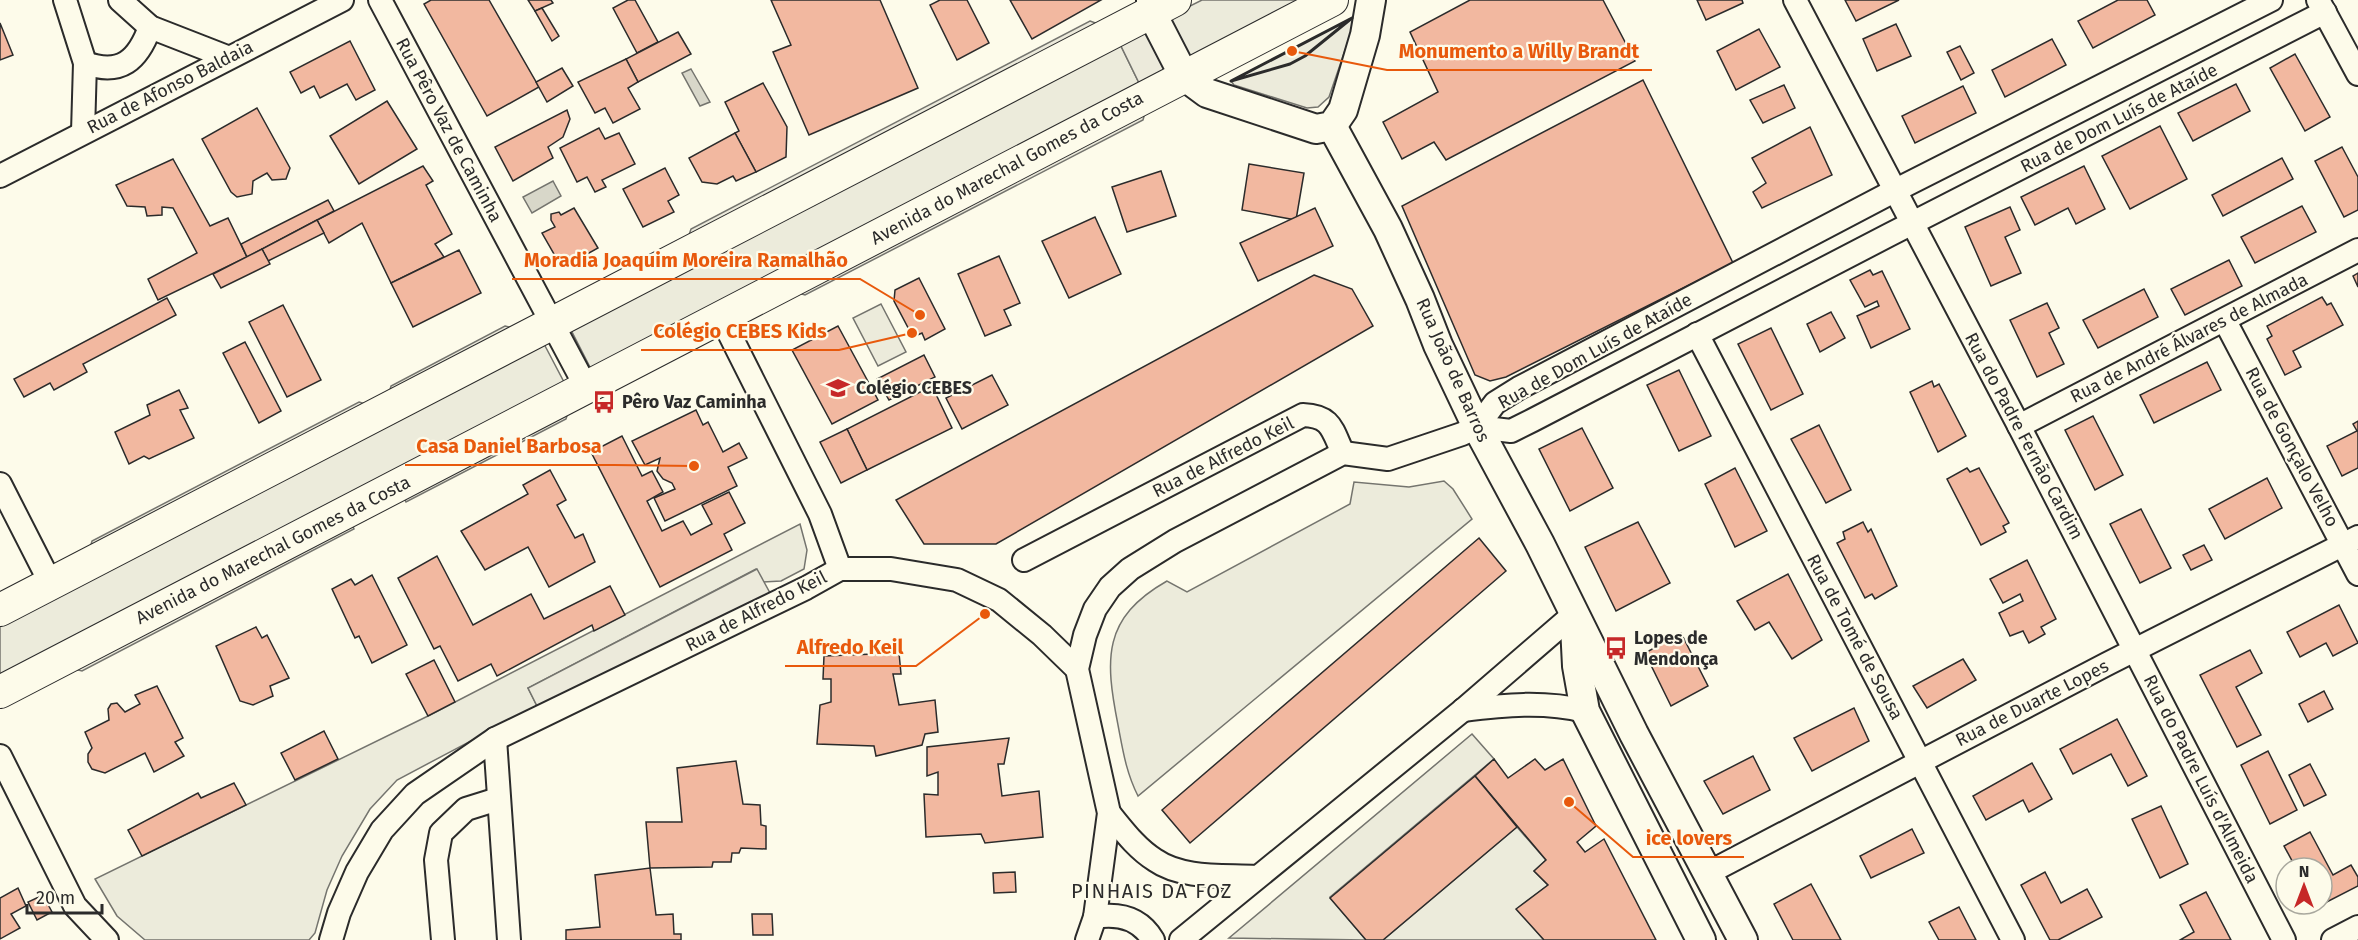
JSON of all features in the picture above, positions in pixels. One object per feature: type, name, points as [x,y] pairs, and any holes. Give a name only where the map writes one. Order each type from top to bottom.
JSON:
[{"type":"main road","name":"Avenida do Marechal Gomes da Costa","points":[[0,692],[1332,0]]},
{"type":"main road","points":[[0,610],[554,324],[1159,4]]},
{"type":"street","points":[[65,0],[85,63],[83,132]]},
{"type":"street","points":[[120,0],[150,27],[227,57]]},
{"type":"street","name":"Rua de Afonso Baldaia","points":[[0,176],[227,57],[342,0]]},
{"type":"street","name":"Rua Pêro Vaz de Caminha","points":[[380,0],[586,387]]},
{"type":"street","points":[[1159,4],[1184,76],[1207,93],[1316,129],[1332,126],[1342,110],[1365,35],[1371,0]]},
{"type":"street","points":[[1795,0],[1912,223]]},
{"type":"street","name":"Rua de Dom Luís de Ataíde","points":[[1477,427],[1495,403],[1513,392],[1896,190],[2271,0]]},
{"type":"street","points":[[2322,6],[2358,74]]},
{"type":"street","name":"Rua de Dom Luís de Ataíde","points":[[1477,427],[1511,431],[1912,223],[2322,6]]},
{"type":"street","points":[[85,63],[104,68],[125,64],[141,48],[150,27]]},
{"type":"street","name":"Rua João de Barros","points":[[1332,126],[1388,229],[1420,299],[1437,345],[1477,427],[1540,544],[1574,615],[1743,940]]},
{"type":"street","name":"Rua do Padre Fernão Cardim","points":[[1912,223],[2134,650]]},
{"type":"street","name":"Rua de André Álvares de Almada","points":[[2019,426],[2358,250]]},
{"type":"street","points":[[721,317],[820,514],[840,568]]},
{"type":"street","name":"Rua de Gonçalo Velho","points":[[2225,321],[2350,541],[2358,574]]},
{"type":"street","name":"Rua de Tomé de Sousa","points":[[1697,334],[2013,940]]},
{"type":"street","name":"Rua de Alfredo Keil","points":[[1024,560],[1302,415],[1316,416],[1328,422],[1343,453]]},
{"type":"street","points":[[1087,940],[1095,917],[1109,813],[1077,669],[1085,634],[1095,609],[1110,587],[1130,569],[1175,541],[1343,453],[1388,459],[1477,427]]},
{"type":"street","points":[[0,484],[51,584]]},
{"type":"street","name":"Rua de Duarte Lopes","points":[[1708,873],[2134,650],[2350,541]]},
{"type":"street","name":"Rua de Alfredo Keil","points":[[332,940],[339,913],[357,872],[382,830],[415,794],[495,739],[806,588],[840,568],[891,568],[957,580],[999,600],[1042,635],[1077,669]]},
{"type":"street","points":[[1181,940],[1463,710],[1574,615]]},
{"type":"street","name":"Rua João de Barros","points":[[1574,615],[1577,632],[1577,666],[1585,711],[1701,940]]},
{"type":"street","name":"Rua do Padre Luís d'Almeida","points":[[2134,650],[2284,940]]},
{"type":"street","points":[[1463,710],[1512,704],[1565,706],[1585,711]]},
{"type":"street","points":[[495,739],[509,940]]},
{"type":"street","points":[[0,756],[75,906],[107,940]]},
{"type":"street","points":[[442,940],[436,860],[441,832],[466,809],[498,799]]},
{"type":"street","points":[[1109,813],[1131,840],[1161,864],[1196,873],[1256,877]]},
{"type":"street","points":[[1095,917],[1110,915],[1132,920],[1143,927],[1153,940]]},
{"type":"street","points":[[2333,940],[2358,927]]},
{"type":"shaded area","points":[[1202,0],[1306,0],[1190,59],[1168,17]]},
{"type":"shaded area","points":[[1352,18],[1354,24],[1329,97],[1318,107],[1307,108],[1234,85],[1231,81]]},
{"type":"shaded area","points":[[1090,21],[1101,25],[687,241],[691,229]]},
{"type":"shaded area","points":[[1146,28],[1168,71],[1140,85],[1119,42]]},
{"type":"shaded area","points":[[1119,42],[1140,85],[592,371],[570,328]]},
{"type":"shaded area","points":[[691,69],[710,102],[700,106],[682,73]]},
{"type":"shaded area","points":[[1146,109],[1143,120],[805,295],[795,292]]},
{"type":"shaded area","points":[[553,181],[561,196],[532,213],[523,197]]},
{"type":"shaded area","points":[[881,304],[906,352],[878,366],[853,318]]},
{"type":"shaded area","points":[[505,326],[517,329],[388,397],[391,386]]},
{"type":"shaded area","points":[[543,342],[565,384],[0,678],[0,623]]},
{"type":"shaded area","points":[[359,402],[371,406],[89,552],[92,541]]},
{"type":"shaded area","points":[[569,409],[566,419],[406,502],[403,495]]},
{"type":"shaded area","points":[[1444,481],[1453,489],[1472,519],[1138,796],[1125,761],[1111,680],[1113,642],[1130,610],[1146,595],[1167,581],[1187,592],[1350,504],[1354,482],[1409,487]]},
{"type":"shaded area","points":[[351,522],[354,529],[82,671],[70,668]]},
{"type":"shaded area","points":[[800,524],[807,550],[804,569],[781,581],[763,582],[756,569],[528,688],[537,706],[397,780],[370,809],[342,856],[327,890],[315,933],[309,940],[145,940],[117,916],[95,879],[428,716]]},
{"type":"shaded area","points":[[757,569],[770,593],[543,711],[537,706],[528,688]]},
{"type":"shaded area","points":[[1472,734],[1494,759],[1330,897],[1366,940],[1229,938]]},
{"type":"shaded area","points":[[1517,827],[1546,860],[1534,871],[1548,885],[1517,909],[1544,940],[1383,940]]},
{"type":"building","points":[[431,0],[489,0],[539,87],[487,116],[424,4]]},
{"type":"building","points":[[528,0],[551,0],[553,3],[535,11]]},
{"type":"building","points":[[628,0],[635,0],[658,42],[637,53],[613,8]]},
{"type":"building","points":[[771,0],[880,0],[918,88],[809,135],[773,52],[791,45]]},
{"type":"building","points":[[940,0],[967,0],[989,43],[957,60],[930,5]]},
{"type":"building","points":[[1010,0],[1101,0],[1032,39]]},
{"type":"building","points":[[1470,0],[1603,0],[1635,61],[1446,160],[1434,142],[1402,159],[1383,122],[1438,92],[1410,32]]},
{"type":"building","points":[[1697,0],[1742,0],[1743,3],[1706,20]]},
{"type":"building","points":[[1845,0],[1899,0],[1856,21]]},
{"type":"building","points":[[2118,0],[2147,0],[2155,15],[2093,48],[2078,21]]},
{"type":"building","points":[[542,8],[559,36],[552,41],[535,11]]},
{"type":"building","points":[[0,23],[13,55],[0,60]]},
{"type":"building","points":[[1896,24],[1911,56],[1877,71],[1863,39]]},
{"type":"building","points":[[1759,29],[1780,67],[1736,90],[1717,51]]},
{"type":"building","points":[[678,32],[691,54],[638,82],[626,59]]},
{"type":"building","points":[[2052,39],[2066,65],[2005,97],[1992,70]]},
{"type":"building","points":[[350,41],[375,90],[356,100],[347,84],[320,98],[314,86],[301,93],[290,72]]},
{"type":"building","points":[[1960,46],[1974,73],[1961,80],[1947,52]]},
{"type":"building","points":[[2295,54],[2330,117],[2305,131],[2270,68]]},
{"type":"building","points":[[626,59],[638,82],[628,88],[640,109],[613,123],[605,108],[595,113],[578,82]]},
{"type":"building","points":[[562,68],[573,86],[547,102],[536,82]]},
{"type":"building","points":[[1643,80],[1733,263],[1506,377],[1490,381],[1475,375],[1402,206]]},
{"type":"building","points":[[763,83],[787,127],[786,157],[756,172],[735,133],[739,131],[725,102]]},
{"type":"building","points":[[2236,84],[2250,111],[2193,141],[2178,113]]},
{"type":"building","points":[[1784,85],[1795,108],[1763,123],[1750,100]]},
{"type":"building","points":[[1963,86],[1976,113],[1915,143],[1902,116]]},
{"type":"building","points":[[387,101],[417,149],[359,184],[330,136]]},
{"type":"building","points":[[257,108],[290,168],[286,179],[272,180],[267,173],[253,181],[252,194],[237,197],[231,192],[202,139]]},
{"type":"building","points":[[567,110],[570,119],[563,137],[548,147],[553,158],[513,181],[495,147]]},
{"type":"building","points":[[2160,126],[2187,179],[2130,209],[2102,156]]},
{"type":"building","points":[[1810,127],[1832,175],[1762,208],[1753,192],[1766,183],[1752,158]]},
{"type":"building","points":[[599,128],[605,139],[619,133],[635,164],[602,180],[606,187],[595,192],[587,177],[577,182],[560,148]]},
{"type":"building","points":[[735,133],[756,172],[736,181],[733,176],[717,184],[702,182],[689,158]]},
{"type":"building","points":[[2342,147],[2358,177],[2358,210],[2344,217],[2315,161]]},
{"type":"building","points":[[2282,158],[2293,179],[2223,216],[2212,195]]},
{"type":"building","points":[[173,159],[210,226],[228,218],[247,257],[158,300],[148,279],[197,253],[173,208],[162,207],[162,215],[147,216],[145,207],[127,206],[116,185]]},
{"type":"building","points":[[1249,164],[1304,173],[1296,220],[1242,210]]},
{"type":"building","points":[[423,166],[433,181],[426,185],[452,234],[435,244],[444,257],[391,283],[362,223],[329,243],[317,220]]},
{"type":"building","points":[[2084,166],[2105,209],[2076,224],[2068,208],[2035,225],[2021,197]]},
{"type":"building","points":[[665,168],[679,195],[668,201],[674,212],[643,227],[623,189]]},
{"type":"building","points":[[1161,171],[1176,216],[1127,232],[1112,187]]},
{"type":"building","points":[[328,200],[334,211],[247,257],[241,244]]},
{"type":"building","points":[[2302,206],[2316,232],[2255,263],[2241,237]]},
{"type":"building","points":[[2010,207],[2020,230],[2005,237],[2021,273],[1991,286],[1965,227]]},
{"type":"building","points":[[574,208],[598,248],[562,268],[542,233],[555,227],[551,214],[559,212],[561,215]]},
{"type":"building","points":[[1315,208],[1333,246],[1258,281],[1240,243]]},
{"type":"building","points":[[1095,217],[1121,274],[1069,298],[1042,241]]},
{"type":"building","points":[[317,220],[324,233],[268,261],[262,249]]},
{"type":"building","points":[[262,249],[270,264],[221,288],[213,274]]},
{"type":"building","points":[[459,250],[481,293],[413,327],[391,283]]},
{"type":"building","points":[[999,256],[1020,303],[1004,310],[1011,325],[985,336],[958,274]]},
{"type":"building","points":[[2229,260],[2242,286],[2185,315],[2171,289]]},
{"type":"building","points":[[1870,270],[1873,275],[1882,271],[1910,329],[1871,348],[1857,316],[1879,306],[1877,301],[1865,307],[1850,280]]},
{"type":"building","points":[[2358,273],[2358,287],[2353,276]]},
{"type":"building","points":[[1314,275],[1352,289],[1373,326],[996,544],[924,544],[896,500]]},
{"type":"building","points":[[919,278],[945,329],[925,340],[922,333],[913,337],[894,301],[895,290]]},
{"type":"building","points":[[2144,289],[2158,317],[2098,348],[2083,320]]},
{"type":"building","points":[[2322,297],[2327,305],[2331,303],[2343,325],[2293,351],[2301,367],[2285,375],[2267,339],[2272,336],[2267,326]]},
{"type":"building","points":[[167,298],[176,315],[83,364],[87,372],[54,390],[50,383],[24,397],[14,379]]},
{"type":"building","points":[[2047,303],[2059,328],[2049,333],[2064,364],[2037,377],[2010,320]]},
{"type":"building","points":[[283,305],[321,380],[287,397],[249,322]]},
{"type":"building","points":[[1831,312],[1845,338],[1820,352],[1807,324]]},
{"type":"building","points":[[838,326],[878,400],[832,424],[792,350]]},
{"type":"building","points":[[1771,328],[1803,394],[1771,410],[1738,344]]},
{"type":"building","points":[[245,342],[281,411],[259,423],[223,353]]},
{"type":"building","points":[[924,355],[935,377],[889,400],[877,379]]},
{"type":"building","points":[[2207,362],[2221,390],[2154,423],[2140,395]]},
{"type":"building","points":[[1679,370],[1711,436],[1679,451],[1647,385]]},
{"type":"building","points":[[992,375],[1008,405],[962,429],[946,398]]},
{"type":"building","points":[[1932,381],[1934,387],[1939,384],[1966,436],[1938,452],[1910,392]]},
{"type":"building","points":[[932,386],[952,428],[867,470],[847,429]]},
{"type":"building","points":[[179,390],[188,408],[180,410],[194,438],[149,459],[144,456],[129,464],[115,432],[150,415],[147,405]]},
{"type":"building","points":[[696,410],[703,425],[708,422],[723,452],[739,443],[747,458],[728,467],[737,486],[665,521],[654,498],[675,489],[672,483],[663,479],[657,471],[660,458],[645,465],[632,441]]},
{"type":"building","points":[[2093,416],[2123,475],[2095,490],[2065,430]]},
{"type":"building","points":[[2358,421],[2358,468],[2342,476],[2327,446],[2357,431],[2353,424]]},
{"type":"building","points":[[1819,425],[1851,490],[1826,503],[1791,439]]},
{"type":"building","points":[[1582,428],[1613,488],[1570,511],[1539,449]]},
{"type":"building","points":[[847,429],[867,470],[841,483],[820,442]]},
{"type":"building","points":[[622,436],[642,476],[652,471],[663,492],[647,501],[662,531],[683,521],[691,535],[712,524],[702,505],[729,492],[745,523],[724,534],[732,550],[660,587],[591,452]]},
{"type":"building","points":[[1735,468],[1767,531],[1735,547],[1705,484]]},
{"type":"building","points":[[1967,468],[1970,472],[1979,468],[2009,523],[2003,526],[2006,532],[1981,545],[1947,479]]},
{"type":"building","points":[[550,470],[566,500],[557,505],[575,538],[583,534],[595,562],[549,587],[528,547],[485,570],[461,531],[528,494],[523,485]]},
{"type":"building","points":[[2267,478],[2282,508],[2225,539],[2209,509]]},
{"type":"building","points":[[2141,509],[2171,568],[2140,583],[2110,524]]},
{"type":"building","points":[[1638,522],[1670,583],[1616,611],[1585,547]]},
{"type":"building","points":[[1863,522],[1868,532],[1871,529],[1897,586],[1875,599],[1872,594],[1865,598],[1837,543],[1845,539],[1843,532]]},
{"type":"building","points":[[1479,538],[1506,571],[1190,843],[1162,810]]},
{"type":"building","points":[[2204,545],[2212,560],[2191,570],[2183,555]]},
{"type":"building","points":[[437,556],[473,625],[531,594],[544,619],[610,586],[625,615],[594,631],[592,625],[497,676],[491,664],[458,681],[440,646],[434,649],[398,578]]},
{"type":"building","points":[[2027,560],[2056,619],[2041,627],[2045,634],[2029,643],[2023,631],[2010,636],[1999,613],[2023,601],[2020,594],[2003,603],[1990,579]]},
{"type":"building","points":[[1788,574],[1822,640],[1792,659],[1769,622],[1755,630],[1737,601]]},
{"type":"building","points":[[372,575],[407,645],[372,663],[359,636],[355,638],[332,589],[351,579],[355,585]]},
{"type":"building","points":[[2339,605],[2358,643],[2333,656],[2326,643],[2300,657],[2287,632]]},
{"type":"building","points":[[256,627],[262,638],[267,635],[289,678],[270,686],[273,696],[253,705],[240,701],[216,646]]},
{"type":"building","points":[[1681,633],[1708,686],[1671,706],[1645,653]]},
{"type":"building","points":[[2250,650],[2262,673],[2236,687],[2261,735],[2237,747],[2200,675]]},
{"type":"building","points":[[899,653],[901,674],[893,674],[899,705],[935,700],[938,732],[925,734],[922,745],[876,756],[874,746],[817,744],[820,705],[831,702],[831,679],[823,679],[824,656]]},
{"type":"building","points":[[1963,659],[1976,680],[1927,708],[1913,686]]},
{"type":"building","points":[[434,660],[455,702],[428,716],[406,674]]},
{"type":"building","points":[[157,686],[183,738],[175,742],[184,756],[154,772],[145,753],[105,773],[92,769],[88,762],[88,754],[92,748],[85,732],[109,720],[108,709],[111,704],[117,703],[125,712],[140,704],[135,695]]},
{"type":"building","points":[[2324,691],[2333,709],[2308,722],[2299,704]]},
{"type":"building","points":[[1854,708],[1869,741],[1812,771],[1794,738]]},
{"type":"building","points":[[2117,719],[2147,776],[2128,786],[2111,754],[2073,774],[2060,749]]},
{"type":"building","points":[[324,731],[338,759],[295,780],[281,753]]},
{"type":"building","points":[[1009,738],[1004,764],[998,764],[1002,796],[1039,791],[1043,837],[985,843],[981,834],[926,837],[924,794],[938,795],[938,772],[927,776],[927,747]]},
{"type":"building","points":[[2268,751],[2297,810],[2270,824],[2241,765]]},
{"type":"building","points":[[1753,756],[1770,790],[1723,814],[1704,781]]},
{"type":"building","points":[[1494,759],[1508,778],[1535,759],[1545,770],[1563,759],[1596,826],[1577,842],[1585,852],[1604,839],[1656,940],[1544,940],[1516,909],[1548,885],[1534,871],[1546,860],[1475,776]]},
{"type":"building","points":[[736,761],[743,804],[760,805],[761,825],[766,826],[766,849],[741,848],[739,853],[732,853],[731,862],[713,862],[712,867],[650,868],[646,822],[682,822],[677,768]]},
{"type":"building","points":[[2032,763],[2052,799],[2029,812],[2023,800],[1986,820],[1973,796]]},
{"type":"building","points":[[2310,764],[2326,795],[2304,806],[2289,775]]},
{"type":"building","points":[[1475,776],[1517,827],[1383,940],[1366,940],[1330,898]]},
{"type":"building","points":[[234,783],[246,805],[142,856],[128,830],[198,793],[201,798]]},
{"type":"building","points":[[2161,806],[2188,864],[2160,878],[2132,819]]},
{"type":"building","points":[[1912,829],[1924,853],[1871,878],[1860,856]]},
{"type":"building","points":[[2310,832],[2323,856],[2289,856],[2284,846]]},
{"type":"building","points":[[2351,865],[2358,877],[2358,886],[2334,898],[2334,874]]},
{"type":"building","points":[[650,868],[656,915],[673,914],[674,934],[681,934],[681,940],[566,940],[566,930],[600,927],[595,875]]},
{"type":"building","points":[[1015,872],[1016,892],[994,893],[993,873]]},
{"type":"building","points":[[2045,872],[2061,903],[2087,889],[2102,917],[2058,940],[2050,940],[2021,885]]},
{"type":"building","points":[[1811,884],[1841,940],[1793,940],[1774,904]]},
{"type":"building","points":[[18,888],[26,906],[11,914],[20,928],[0,939],[0,898]]},
{"type":"building","points":[[2206,892],[2231,940],[2180,940],[2194,932],[2180,905]]},
{"type":"building","points":[[43,895],[52,912],[37,920],[28,902]]},
{"type":"building","points":[[1959,907],[1976,940],[1939,940],[1929,922]]},
{"type":"building","points":[[752,914],[772,914],[773,935],[753,935]]},
{"type":"wall","points":[[1352,18],[1305,56],[1290,64],[1231,81],[1352,18]]},
{"type":"place","name":"Monumento a Willy Brandt","points":[[1292,51]]},
{"type":"place","name":"Moradia Joaquim Moreira Ramalhão","points":[[920,315]]},
{"type":"place","name":"Colégio CEBES Kids","points":[[912,333]]},
{"type":"place","name":"Colégio CEBES","points":[[838,388]]},
{"type":"place","name":"Pêro Vaz Caminha","points":[[604,402]]},
{"type":"place","name":"Casa Daniel Barbosa","points":[[694,466]]},
{"type":"place","name":"Alfredo Keil","points":[[985,614]]},
{"type":"place","name":"Lopes de Mendonça","points":[[1616,648]]},
{"type":"place","name":"ice lovers","points":[[1569,802]]},
{"type":"district","name":"PINHAIS DA FOZ","points":[[1152,891]]}]
